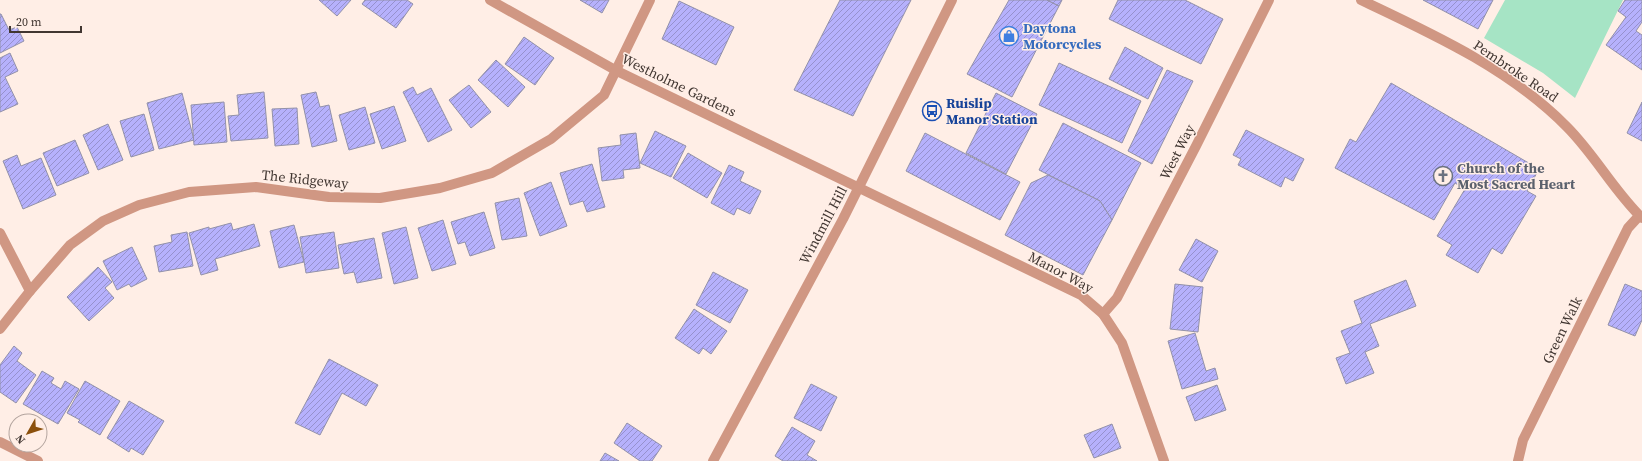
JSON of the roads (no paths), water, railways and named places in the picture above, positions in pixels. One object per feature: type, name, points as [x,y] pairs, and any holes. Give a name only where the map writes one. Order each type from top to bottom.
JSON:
[{"type":"street","name":"Westholme Gardens","points":[[490,0],[616,71],[859,188]]},
{"type":"street","name":"The Ridgeway","points":[[0,329],[30,291],[70,245],[103,221],[139,205],[189,192],[256,188],[329,197],[380,198],[440,188],[492,173],[551,139],[604,95],[650,0]]},
{"type":"street","name":"Windmill Hill","points":[[713,461],[859,188],[952,0]]},
{"type":"street","name":"West Way","points":[[1103,314],[1117,298],[1196,146],[1269,0]]},
{"type":"street","name":"Pembroke Road","points":[[1361,0],[1475,57],[1543,104],[1583,144],[1628,204],[1641,217]]},
{"type":"street","name":"Manor Way","points":[[859,188],[1081,295],[1103,314],[1122,343],[1164,461]]},
{"type":"street","name":"Green Walk","points":[[1518,461],[1520,448],[1526,433],[1628,228],[1641,217]]},
{"type":"street","points":[[0,233],[30,291]]},
{"type":"street","points":[[0,442],[38,461]]},
{"type":"place","name":"Daytona Motorcycles","points":[[1009,36]]},
{"type":"place","name":"Ruislip Manor Station","points":[[932,111]]},
{"type":"place","name":"Church of the Most Sacred Heart","points":[[1443,176]]}]
